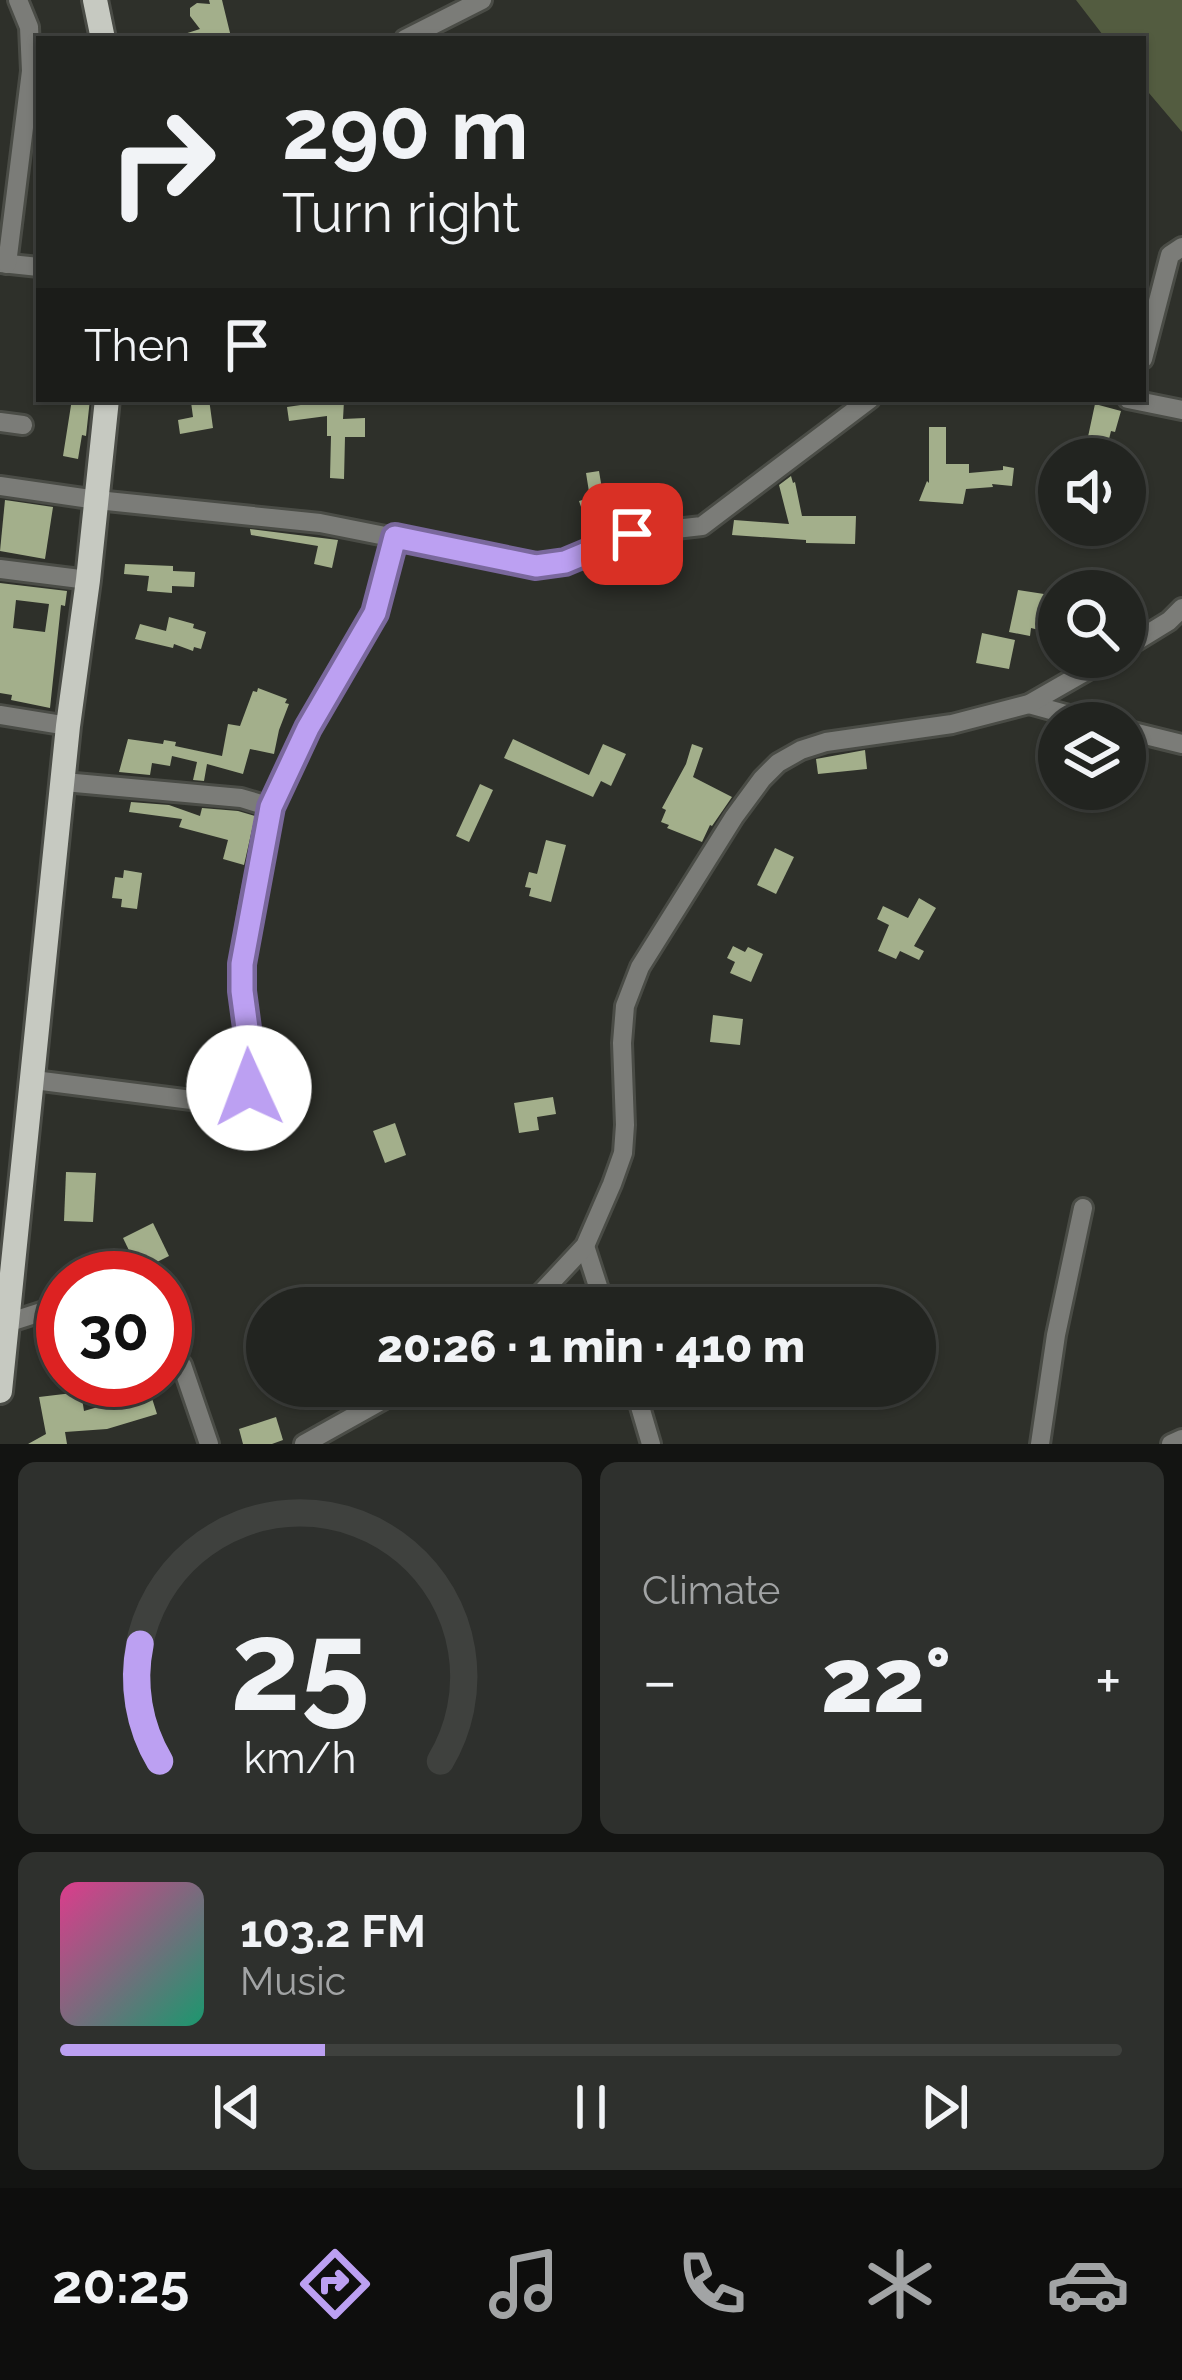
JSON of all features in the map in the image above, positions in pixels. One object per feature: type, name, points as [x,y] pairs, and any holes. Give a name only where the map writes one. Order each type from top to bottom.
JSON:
[{"type":"main road","points":[[94,0],[102,36]]},
{"type":"main road","points":[[0,1391],[68,726],[107,402]]},
{"type":"street","points":[[18,0],[28,27],[31,71],[3,263],[36,267]]},
{"type":"street","points":[[411,36],[482,0]]},
{"type":"street","points":[[1146,347],[1170,255],[1182,247]]},
{"type":"street","points":[[0,486],[320,523],[536,566],[565,562],[632,534],[702,526],[865,402]]},
{"type":"street","points":[[1145,402],[1182,410]]},
{"type":"street","points":[[0,422],[22,425]]},
{"type":"street","points":[[34,1080],[232,1105],[245,1100],[250,1064],[242,964],[271,807],[308,728],[375,613],[395,537]]},
{"type":"street","points":[[0,569],[88,580]]},
{"type":"street","points":[[1146,635],[1182,608]]},
{"type":"street","points":[[547,1287],[585,1246],[622,1153],[625,1006],[640,967],[762,778],[789,757],[826,742],[952,724],[1030,704],[1075,678]]},
{"type":"street","points":[[1030,704],[1038,706]]},
{"type":"street","points":[[0,715],[68,726]]},
{"type":"street","points":[[1146,735],[1182,744]]},
{"type":"street","points":[[64,782],[241,798],[271,807]]},
{"type":"street","points":[[1040,1444],[1082,1208]]},
{"type":"street","points":[[585,1246],[598,1287]]},
{"type":"street","points":[[4,1323],[36,1313]]},
{"type":"street","points":[[192,1394],[209,1444]]},
{"type":"street","points":[[304,1444],[370,1407]]},
{"type":"street","points":[[640,1407],[651,1444]]},
{"type":"street","points":[[1171,1444],[1182,1439]]},
{"type":"green space","points":[[1076,0],[1182,0],[1182,132],[1146,90],[1146,36],[1104,36]]},
{"type":"building","points":[[209,0],[222,0],[231,36],[178,36],[200,29],[190,8],[210,4]]},
{"type":"building","points":[[72,402],[90,402],[78,459],[63,456]]},
{"type":"building","points":[[191,402],[209,402],[213,428],[180,434],[178,420],[193,417]]},
{"type":"building","points":[[344,402],[343,419],[365,418],[365,437],[345,437],[344,479],[330,478],[327,416],[289,421],[287,407]]},
{"type":"building","points":[[1095,404],[1121,411],[1109,438],[1088,438]]},
{"type":"building","points":[[929,427],[946,427],[946,464],[969,464],[969,473],[1014,468],[1012,486],[966,489],[963,504],[919,501],[929,483]]},
{"type":"building","points":[[599,471],[603,495],[613,492],[623,523],[591,536],[579,501],[590,498],[586,473]]},
{"type":"building","points":[[791,476],[802,516],[856,516],[855,544],[732,535],[734,520],[789,524],[779,485]]},
{"type":"building","points":[[5,500],[53,507],[45,559],[0,551]]},
{"type":"building","points":[[250,529],[338,540],[332,568],[314,564],[318,546],[251,535]]},
{"type":"building","points":[[125,564],[195,572],[194,587],[172,586],[172,593],[147,591],[149,576],[124,574]]},
{"type":"building","points":[[0,583],[67,591],[65,606],[61,605],[50,708],[0,693]],"holes":[[[16,600],[49,604],[45,632],[13,628]]]},
{"type":"building","points":[[1018,590],[1038,593],[1038,630],[1031,628],[1030,636],[1009,632]]},
{"type":"building","points":[[169,617],[206,632],[201,649],[135,639],[140,624],[166,631]]},
{"type":"building","points":[[982,633],[1015,640],[1009,669],[976,663]]},
{"type":"building","points":[[258,688],[289,704],[274,754],[250,749],[243,774],[207,764],[204,781],[193,780],[197,762],[172,756],[170,766],[152,763],[150,775],[119,772],[128,739],[176,742],[175,746],[222,756],[228,724],[240,726]]},
{"type":"building","points":[[513,739],[589,775],[603,744],[626,754],[611,786],[601,781],[593,797],[504,758]]},
{"type":"building","points":[[692,744],[703,748],[693,777],[732,797],[702,842],[661,822],[666,810],[662,808]]},
{"type":"building","points":[[865,750],[867,769],[818,774],[816,759]]},
{"type":"building","points":[[480,784],[493,790],[469,842],[456,836]]},
{"type":"building","points":[[131,802],[169,805],[200,816],[202,808],[255,816],[244,865],[223,859],[228,840],[179,827],[182,819],[129,812]]},
{"type":"building","points":[[546,840],[566,845],[551,902],[529,896],[531,888],[525,887],[529,872],[537,874]]},
{"type":"building","points":[[775,848],[794,857],[776,894],[757,885]]},
{"type":"building","points":[[124,870],[142,873],[137,909],[121,907],[122,899],[112,898],[115,877],[123,878]]},
{"type":"building","points":[[919,898],[936,908],[914,946],[924,951],[919,960],[900,951],[896,959],[878,951],[889,925],[877,919],[883,906],[908,918]]},
{"type":"building","points":[[733,946],[763,954],[751,982],[730,973],[735,962],[727,958]]},
{"type":"building","points":[[713,1015],[743,1019],[740,1045],[710,1042]]},
{"type":"building","points":[[553,1097],[556,1114],[537,1117],[539,1130],[519,1133],[514,1103]]},
{"type":"building","points":[[395,1123],[406,1155],[385,1163],[373,1131]]},
{"type":"building","points":[[66,1172],[96,1173],[93,1222],[64,1221]]},
{"type":"building","points":[[153,1223],[167,1251],[129,1251],[123,1238]]},
{"type":"building","points":[[41,1407],[83,1407],[84,1411],[155,1407],[157,1414],[107,1429],[65,1432],[67,1444],[28,1444],[46,1434]]},
{"type":"building","points":[[276,1417],[283,1440],[243,1444],[239,1429]]},
{"type":"route","points":[[249,1088],[242,964],[271,807],[308,728],[375,613],[395,537],[536,566],[565,562],[632,534]]}]
